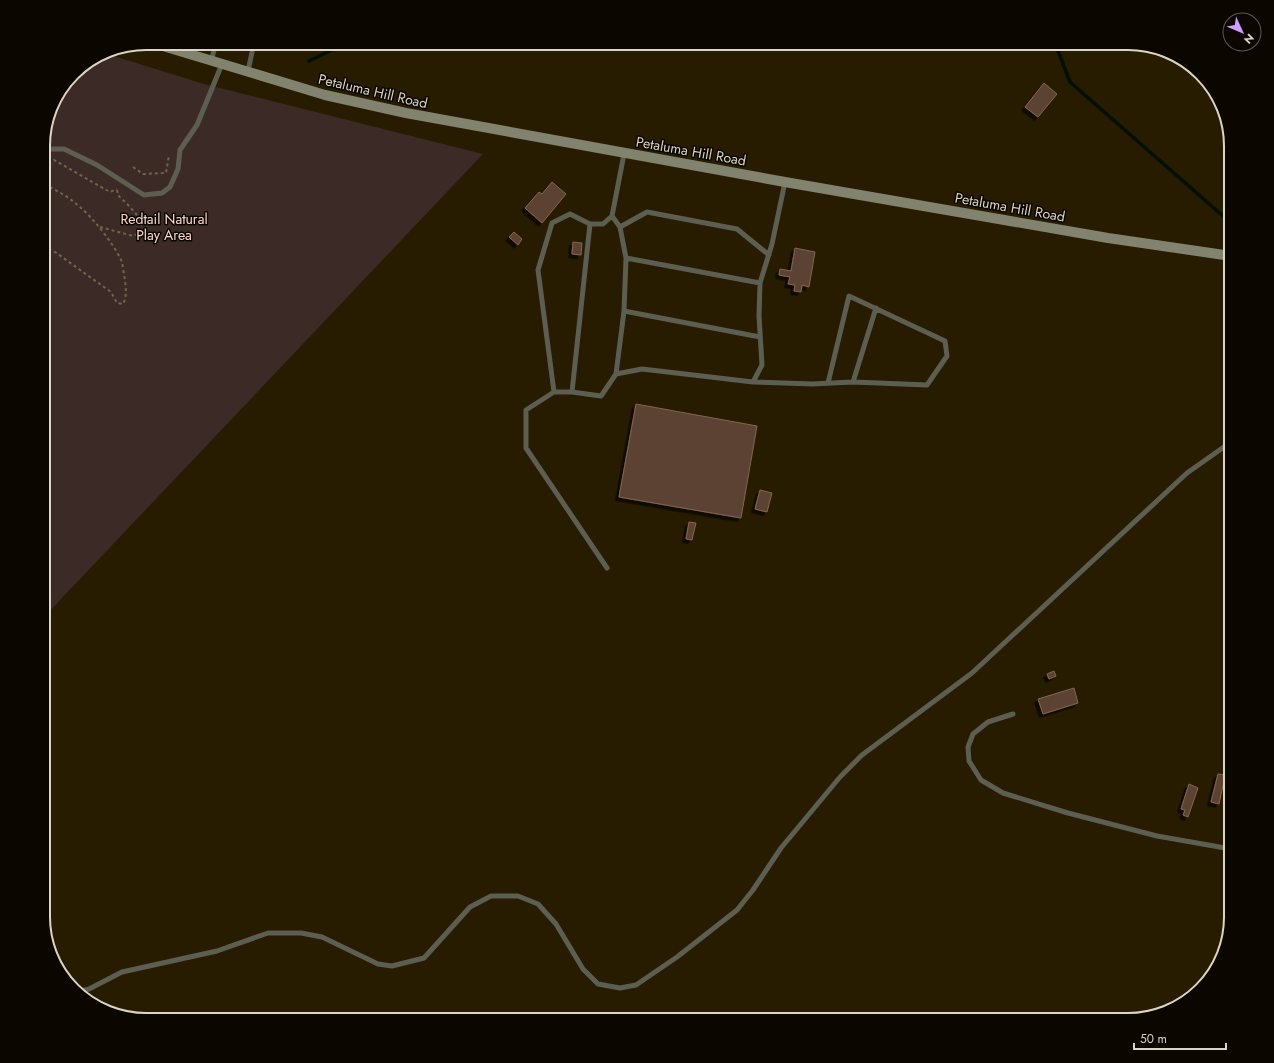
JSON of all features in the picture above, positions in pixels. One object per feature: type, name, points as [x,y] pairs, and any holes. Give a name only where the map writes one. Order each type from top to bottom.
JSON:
[{"type":"main road","name":"Petaluma Hill Road","points":[[176,50],[325,95],[406,113],[624,154],[785,182],[1108,238],[1224,255]]},
{"type":"lane","points":[[211,61],[214,50]]},
{"type":"lane","points":[[248,71],[252,50]]},
{"type":"lane","points":[[50,149],[64,149],[98,165],[144,195],[162,193],[170,187],[178,169],[180,150],[197,125],[222,64]]},
{"type":"lane","points":[[554,392],[538,270],[552,223],[570,214],[590,224],[603,224],[612,216],[624,154]]},
{"type":"lane","points":[[752,382],[762,365],[759,316],[760,282],[772,244],[785,182]]},
{"type":"lane","points":[[620,227],[647,212],[737,229],[769,255]]},
{"type":"lane","points":[[607,568],[526,448],[526,410],[554,392],[572,392],[601,396],[616,374],[624,311],[626,258],[620,227],[612,216]]},
{"type":"lane","points":[[572,392],[590,224]]},
{"type":"lane","points":[[626,258],[760,282]]},
{"type":"lane","points":[[616,374],[642,369],[752,382],[812,384],[852,382],[927,385],[946,356],[945,341],[849,296],[828,383]]},
{"type":"lane","points":[[852,382],[876,308]]},
{"type":"lane","points":[[624,311],[760,337]]},
{"type":"lane","points":[[84,990],[122,972],[217,951],[268,934],[300,933],[322,937],[378,964],[392,966],[424,958],[470,907],[491,896],[518,896],[538,904],[556,924],[583,969],[598,984],[620,988],[636,985],[677,958],[737,910],[753,890],[781,848],[840,776],[862,756],[972,673],[1187,473],[1224,447]]},
{"type":"lane","points":[[1013,714],[988,722],[973,734],[968,748],[969,761],[981,780],[1003,793],[1068,813],[1157,836],[1224,847]]},
{"type":"path","points":[[133,167],[143,174],[166,173],[169,154]]},
{"type":"path","points":[[50,162],[54,160],[110,192],[117,190],[118,195],[140,219],[142,228],[138,234],[133,236],[99,227]]},
{"type":"path","points":[[50,187],[79,204],[99,227],[115,249],[122,263],[126,297],[123,304],[117,303],[111,292],[50,250]]},
{"type":"green space","name":"Redtail Natural Play Area","points":[[113,56],[204,84],[483,154],[50,611],[50,140],[53,121],[57,109],[66,93],[78,78],[93,66]]},
{"type":"building","points":[[1044,83],[1057,94],[1038,117],[1025,107]]},
{"type":"building","points":[[552,182],[566,194],[542,223],[525,208],[539,192],[542,194]]},
{"type":"building","points":[[514,232],[522,239],[518,245],[509,237]]},
{"type":"building","points":[[573,242],[582,243],[581,255],[572,254]]},
{"type":"building","points":[[795,248],[815,252],[809,287],[802,285],[801,292],[794,291],[795,285],[788,284],[790,277],[779,275],[780,269],[791,271]]},
{"type":"building","points":[[636,404],[757,426],[741,518],[619,497]]},
{"type":"building","points":[[760,490],[772,493],[767,512],[755,509]]},
{"type":"building","points":[[689,522],[696,523],[692,540],[686,539]]},
{"type":"building","points":[[1054,671],[1056,676],[1049,679],[1047,674]]},
{"type":"building","points":[[1074,688],[1078,703],[1043,714],[1038,699]]},
{"type":"building","points":[[1218,774],[1224,775],[1224,785],[1219,804],[1211,802]]},
{"type":"building","points":[[1189,784],[1198,788],[1188,817],[1183,815],[1185,810],[1181,809]]},
{"type":"waterway","points":[[309,61],[332,50]]},
{"type":"waterway","points":[[1058,50],[1070,82],[1224,217]]}]
